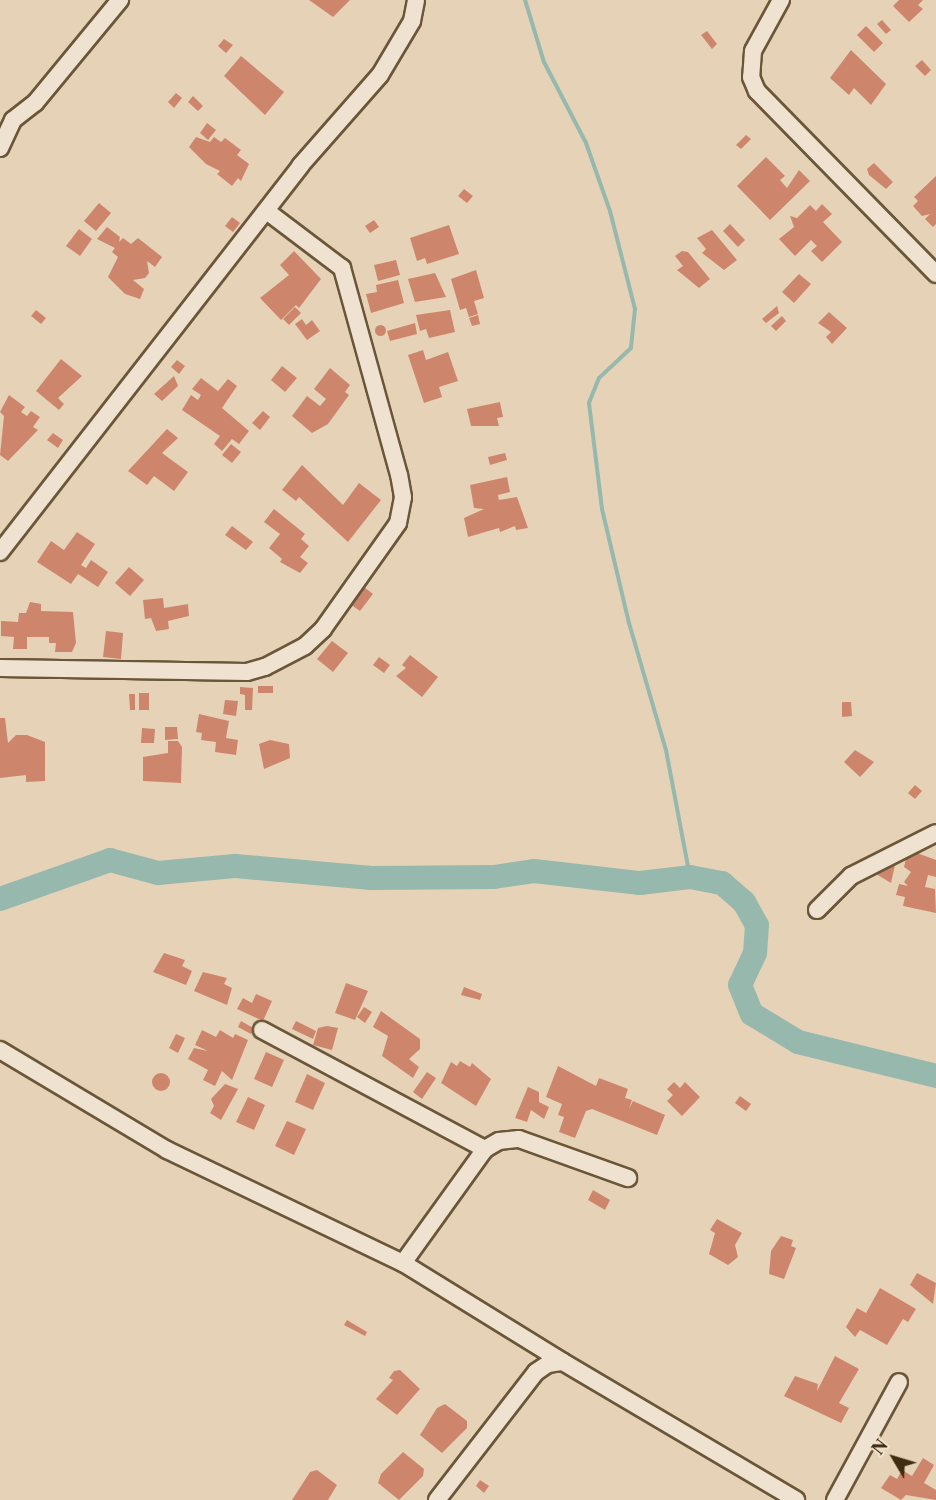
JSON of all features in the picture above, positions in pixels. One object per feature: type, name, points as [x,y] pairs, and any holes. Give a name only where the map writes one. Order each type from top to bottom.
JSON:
[{"type":"street","points":[[0,148],[6,116],[35,103],[120,0]]},
{"type":"street","points":[[0,552],[268,212],[300,166],[380,75],[412,21],[416,0]]},
{"type":"street","points":[[780,0],[753,51],[751,77],[757,91],[936,274]]},
{"type":"street","points":[[0,668],[247,672],[265,667],[305,645],[323,629],[398,523],[403,497],[399,475],[342,268],[268,212]]},
{"type":"street","points":[[818,910],[851,876],[936,833]]},
{"type":"street","points":[[262,1029],[485,1149]]},
{"type":"street","points":[[0,1050],[167,1150],[403,1263],[563,1362],[796,1500]]},
{"type":"street","points":[[403,1263],[485,1149],[499,1141],[519,1139],[628,1178]]},
{"type":"street","points":[[437,1500],[536,1372],[548,1364],[563,1362]]},
{"type":"street","points":[[835,1500],[899,1382]]},
{"type":"building","points":[[309,0],[350,0],[333,17]]},
{"type":"building","points":[[899,0],[923,0],[918,5],[923,9],[909,22],[893,6]]},
{"type":"building","points":[[882,20],[891,30],[886,34],[877,24]]},
{"type":"building","points":[[866,26],[883,43],[874,52],[857,35]]},
{"type":"building","points":[[707,31],[717,44],[712,49],[701,35]]},
{"type":"building","points":[[224,39],[233,45],[226,53],[218,46]]},
{"type":"building","points":[[851,50],[886,84],[871,105],[854,88],[849,95],[830,78]]},
{"type":"building","points":[[241,56],[284,92],[265,115],[224,76]]},
{"type":"building","points":[[922,60],[931,70],[925,76],[915,66]]},
{"type":"building","points":[[176,93],[182,98],[174,108],[168,102]]},
{"type":"building","points":[[193,96],[203,106],[198,111],[188,102]]},
{"type":"building","points":[[207,123],[216,130],[208,140],[200,133]]},
{"type":"building","points":[[746,135],[751,139],[741,149],[736,145]]},
{"type":"building","points":[[196,137],[210,142],[214,137],[221,142],[225,138],[241,150],[237,155],[249,164],[241,181],[238,178],[232,186],[217,174],[220,171],[206,164],[189,147]]},
{"type":"building","points":[[766,157],[785,176],[780,180],[787,188],[799,170],[810,181],[770,220],[737,186]]},
{"type":"building","points":[[874,163],[893,182],[886,189],[869,175],[867,169]]},
{"type":"building","points":[[936,176],[936,224],[933,227],[925,219],[930,214],[922,216],[913,206],[918,201],[914,197]]},
{"type":"building","points":[[464,189],[473,196],[467,203],[458,196]]},
{"type":"building","points":[[99,203],[111,213],[96,231],[84,221]]},
{"type":"building","points":[[822,204],[832,214],[823,222],[842,242],[822,262],[811,251],[817,246],[811,240],[795,256],[779,239],[794,227],[790,216],[797,218],[810,205],[816,211]]},
{"type":"building","points":[[232,217],[240,223],[233,232],[225,226]]},
{"type":"building","points":[[374,220],[379,227],[370,233],[365,226]]},
{"type":"building","points":[[730,224],[745,240],[738,247],[723,231]]},
{"type":"building","points":[[449,225],[459,254],[427,264],[425,258],[417,261],[410,238]]},
{"type":"building","points":[[107,227],[120,237],[119,242],[123,238],[131,244],[138,238],[162,257],[155,267],[147,261],[149,273],[145,278],[133,280],[144,289],[140,299],[125,294],[108,277],[118,257],[112,252],[115,248],[97,239]]},
{"type":"building","points":[[79,229],[92,239],[80,256],[66,246]]},
{"type":"building","points":[[712,230],[737,260],[724,270],[702,253],[706,249],[697,238]]},
{"type":"building","points":[[294,251],[321,279],[299,308],[296,305],[281,320],[260,298],[289,275],[280,265]]},
{"type":"building","points":[[682,251],[688,252],[710,279],[699,288],[677,270],[683,266],[675,256]]},
{"type":"building","points":[[396,260],[400,275],[378,281],[374,265]]},
{"type":"building","points":[[476,270],[484,298],[474,301],[478,314],[469,317],[466,308],[460,310],[451,279]]},
{"type":"building","points":[[435,273],[446,297],[415,302],[408,279]]},
{"type":"building","points":[[799,274],[811,284],[794,303],[782,292]]},
{"type":"building","points":[[398,280],[404,303],[371,313],[366,294],[377,292],[376,285]]},
{"type":"building","points":[[777,306],[779,313],[766,323],[762,319]]},
{"type":"building","points":[[295,307],[301,313],[289,325],[283,319]]},
{"type":"building","points":[[36,310],[46,318],[41,324],[31,316]]},
{"type":"building","points":[[450,310],[455,332],[429,338],[426,329],[420,331],[416,315]]},
{"type":"building","points":[[829,312],[847,328],[832,344],[826,337],[831,332],[818,323]]},
{"type":"building","points":[[478,315],[480,324],[472,326],[469,318]]},
{"type":"building","points":[[782,316],[786,321],[776,331],[771,326]]},
{"type":"building","points":[[302,319],[306,325],[312,320],[320,331],[307,340],[295,324]]},
{"type":"building","points":[[415,323],[417,334],[390,341],[387,331]]},
{"type":"building","points":[[380,325],[384,326],[384,334],[380,335],[376,334],[375,330],[376,326]]},
{"type":"building","points":[[423,350],[426,360],[448,352],[458,381],[439,387],[442,397],[424,403],[408,355]]},
{"type":"building","points":[[61,359],[82,376],[58,398],[64,404],[59,410],[36,391]]},
{"type":"building","points":[[177,360],[185,366],[179,374],[171,367]]},
{"type":"building","points":[[282,366],[297,378],[285,392],[271,380]]},
{"type":"building","points":[[330,368],[350,385],[345,392],[349,395],[328,424],[312,433],[292,416],[307,396],[320,406],[326,399],[314,389]]},
{"type":"building","points":[[174,376],[178,386],[162,401],[154,394]]},
{"type":"building","points":[[201,378],[218,391],[228,379],[237,386],[222,408],[249,431],[239,444],[232,439],[222,451],[214,444],[220,436],[182,410],[191,395],[198,400],[201,395],[192,389]]},
{"type":"building","points":[[9,395],[25,407],[21,412],[27,416],[31,411],[40,417],[33,427],[38,430],[8,461],[0,455],[4,416],[0,412]]},
{"type":"building","points":[[500,402],[503,417],[497,418],[499,426],[471,426],[467,409]]},
{"type":"building","points":[[263,411],[270,417],[260,430],[252,423]]},
{"type":"building","points":[[167,429],[178,438],[162,453],[188,472],[174,491],[154,476],[147,485],[128,471]]},
{"type":"building","points":[[53,433],[63,440],[58,448],[47,440]]},
{"type":"building","points":[[231,444],[241,452],[232,463],[222,455]]},
{"type":"building","points":[[505,453],[507,460],[490,465],[488,457]]},
{"type":"building","points":[[302,465],[343,505],[359,483],[381,500],[348,542],[299,497],[296,501],[282,490]]},
{"type":"building","points":[[507,477],[510,492],[498,495],[499,500],[517,497],[528,528],[516,530],[515,526],[500,532],[499,528],[468,537],[464,518],[484,509],[474,508],[470,485]]},
{"type":"building","points":[[274,509],[305,534],[301,539],[309,546],[300,557],[308,563],[300,573],[280,562],[282,559],[269,548],[280,534],[264,522]]},
{"type":"building","points":[[232,526],[253,542],[246,550],[225,535]]},
{"type":"building","points":[[77,532],[95,544],[81,565],[86,568],[91,560],[108,572],[98,587],[78,574],[71,584],[37,562],[51,541],[64,550]]},
{"type":"building","points":[[129,567],[144,580],[130,596],[115,583]]},
{"type":"building","points":[[364,587],[373,594],[360,611],[350,604]]},
{"type":"building","points":[[163,598],[164,608],[188,604],[189,616],[168,621],[169,629],[156,631],[151,618],[145,619],[143,600]]},
{"type":"building","points":[[30,602],[41,604],[41,611],[73,612],[76,643],[72,652],[55,652],[56,643],[49,643],[49,637],[27,637],[27,649],[13,649],[14,637],[1,636],[1,621],[18,622],[19,613],[26,613]]},
{"type":"building","points":[[106,631],[123,633],[121,659],[103,657]]},
{"type":"building","points":[[332,641],[348,653],[333,672],[317,659]]},
{"type":"building","points":[[410,655],[438,677],[422,697],[396,676],[406,668],[402,665]]},
{"type":"building","points":[[379,657],[390,665],[384,673],[373,665]]},
{"type":"building","points":[[258,686],[273,686],[273,693],[258,693]]},
{"type":"building","points":[[240,687],[253,688],[252,710],[245,710],[245,695],[240,694]]},
{"type":"building","points":[[139,693],[149,693],[149,710],[139,710]]},
{"type":"building","points":[[129,694],[135,694],[135,710],[130,710]]},
{"type":"building","points":[[225,700],[238,701],[236,716],[223,714]]},
{"type":"building","points":[[842,702],[851,702],[852,716],[842,717]]},
{"type":"building","points":[[199,714],[229,721],[226,738],[238,740],[236,755],[215,752],[216,742],[201,740],[202,733],[196,732]]},
{"type":"building","points":[[0,718],[5,718],[8,743],[16,735],[27,735],[45,742],[45,781],[26,782],[26,775],[0,778]]},
{"type":"building","points":[[165,727],[177,727],[178,739],[165,740]]},
{"type":"building","points":[[142,728],[155,729],[154,743],[141,743]]},
{"type":"building","points":[[270,740],[289,744],[290,758],[264,769],[259,744]]},
{"type":"building","points":[[168,741],[178,741],[182,747],[181,783],[143,781],[143,757],[168,753]]},
{"type":"building","points":[[855,750],[874,762],[860,777],[844,762]]},
{"type":"building","points":[[915,785],[922,791],[915,799],[908,793]]},
{"type":"building","points":[[917,853],[936,860],[936,877],[928,875],[925,887],[935,889],[936,913],[903,906],[905,897],[896,895],[899,884],[908,886],[904,882],[911,872],[904,867],[907,854]]},
{"type":"building","points":[[887,863],[895,865],[891,883],[876,874]]},
{"type":"building","points":[[164,953],[185,960],[182,966],[192,971],[186,985],[153,972]]},
{"type":"building","points":[[203,972],[227,978],[224,984],[232,988],[227,1005],[194,991]]},
{"type":"building","points":[[346,983],[368,991],[355,1020],[335,1013]]},
{"type":"building","points":[[464,987],[482,994],[480,1000],[461,995]]},
{"type":"building","points":[[256,994],[272,1001],[263,1021],[237,1009],[243,998],[252,1003]]},
{"type":"building","points":[[364,1007],[372,1012],[365,1023],[357,1017]]},
{"type":"building","points":[[381,1011],[420,1039],[420,1049],[409,1059],[419,1067],[413,1078],[382,1056],[388,1036],[373,1027]]},
{"type":"building","points":[[241,1021],[255,1029],[251,1034],[238,1027]]},
{"type":"building","points":[[296,1021],[316,1031],[313,1039],[292,1029]]},
{"type":"building","points":[[327,1026],[338,1028],[332,1050],[313,1045],[318,1028]]},
{"type":"building","points":[[202,1030],[216,1037],[220,1030],[233,1038],[235,1034],[248,1040],[232,1080],[222,1071],[215,1086],[203,1080],[208,1070],[188,1059],[194,1048],[208,1051],[195,1045]]},
{"type":"building","points":[[176,1034],[185,1038],[178,1053],[169,1048]]},
{"type":"building","points":[[266,1052],[284,1060],[272,1087],[254,1079]]},
{"type":"building","points":[[460,1061],[470,1067],[472,1063],[491,1079],[476,1106],[441,1083],[451,1062],[457,1066]]},
{"type":"building","points":[[558,1066],[596,1086],[599,1078],[628,1089],[625,1098],[632,1100],[629,1109],[633,1101],[665,1115],[657,1135],[592,1109],[586,1111],[575,1138],[559,1132],[564,1117],[558,1115],[562,1104],[546,1097]]},
{"type":"building","points":[[427,1072],[436,1078],[422,1099],[413,1092]]},
{"type":"building","points":[[161,1073],[169,1078],[170,1082],[165,1090],[161,1091],[153,1086],[152,1082],[157,1074]]},
{"type":"building","points":[[307,1074],[325,1083],[313,1110],[295,1102]]},
{"type":"building","points":[[674,1082],[680,1088],[685,1082],[700,1097],[682,1116],[667,1101],[673,1095],[667,1089]]},
{"type":"building","points":[[225,1084],[238,1089],[221,1120],[210,1113],[214,1106],[211,1099]]},
{"type":"building","points":[[528,1087],[539,1092],[539,1102],[549,1107],[544,1119],[531,1110],[527,1122],[515,1118]]},
{"type":"building","points":[[740,1096],[751,1104],[746,1111],[735,1103]]},
{"type":"building","points":[[248,1097],[265,1105],[254,1130],[236,1122]]},
{"type":"building","points":[[287,1121],[306,1129],[294,1155],[275,1146]]},
{"type":"building","points":[[593,1190],[610,1200],[605,1210],[588,1200]]},
{"type":"building","points":[[717,1219],[742,1233],[735,1245],[738,1257],[728,1265],[709,1254],[715,1233],[710,1230]]},
{"type":"building","points":[[781,1236],[793,1240],[791,1246],[796,1248],[784,1279],[769,1274],[771,1251]]},
{"type":"building","points":[[917,1273],[936,1283],[933,1304],[910,1285]]},
{"type":"building","points":[[880,1288],[916,1309],[908,1322],[903,1319],[887,1345],[860,1330],[855,1337],[846,1327],[857,1308],[866,1313]]},
{"type":"building","points":[[347,1320],[367,1332],[365,1336],[344,1325]]},
{"type":"building","points":[[835,1356],[859,1369],[839,1403],[849,1408],[841,1423],[784,1396],[795,1376],[818,1384],[817,1391]]},
{"type":"building","points":[[400,1370],[420,1389],[397,1415],[376,1399],[393,1380],[389,1378],[394,1371]]},
{"type":"building","points":[[445,1404],[467,1421],[467,1428],[442,1453],[420,1435],[437,1408]]},
{"type":"building","points":[[403,1452],[424,1469],[423,1476],[399,1500],[378,1483],[381,1474]]},
{"type":"building","points":[[923,1458],[934,1465],[924,1483],[936,1490],[936,1500],[906,1495],[901,1500],[881,1488],[890,1475],[897,1479],[902,1470],[912,1476]]},
{"type":"building","points":[[317,1470],[337,1485],[328,1500],[292,1500],[310,1472]]},
{"type":"building","points":[[480,1480],[489,1486],[484,1493],[476,1486]]},
{"type":"waterway","points":[[525,0],[544,62],[586,143],[610,211],[635,309],[631,348],[599,378],[589,403],[602,509],[629,623],[666,750],[690,877]]},
{"type":"waterway","points":[[0,899],[110,860],[158,873],[235,866],[371,878],[494,877],[534,871],[640,883],[690,877],[722,883],[744,902],[757,925],[755,953],[740,985],[752,1014],[798,1042],[936,1076]]}]
